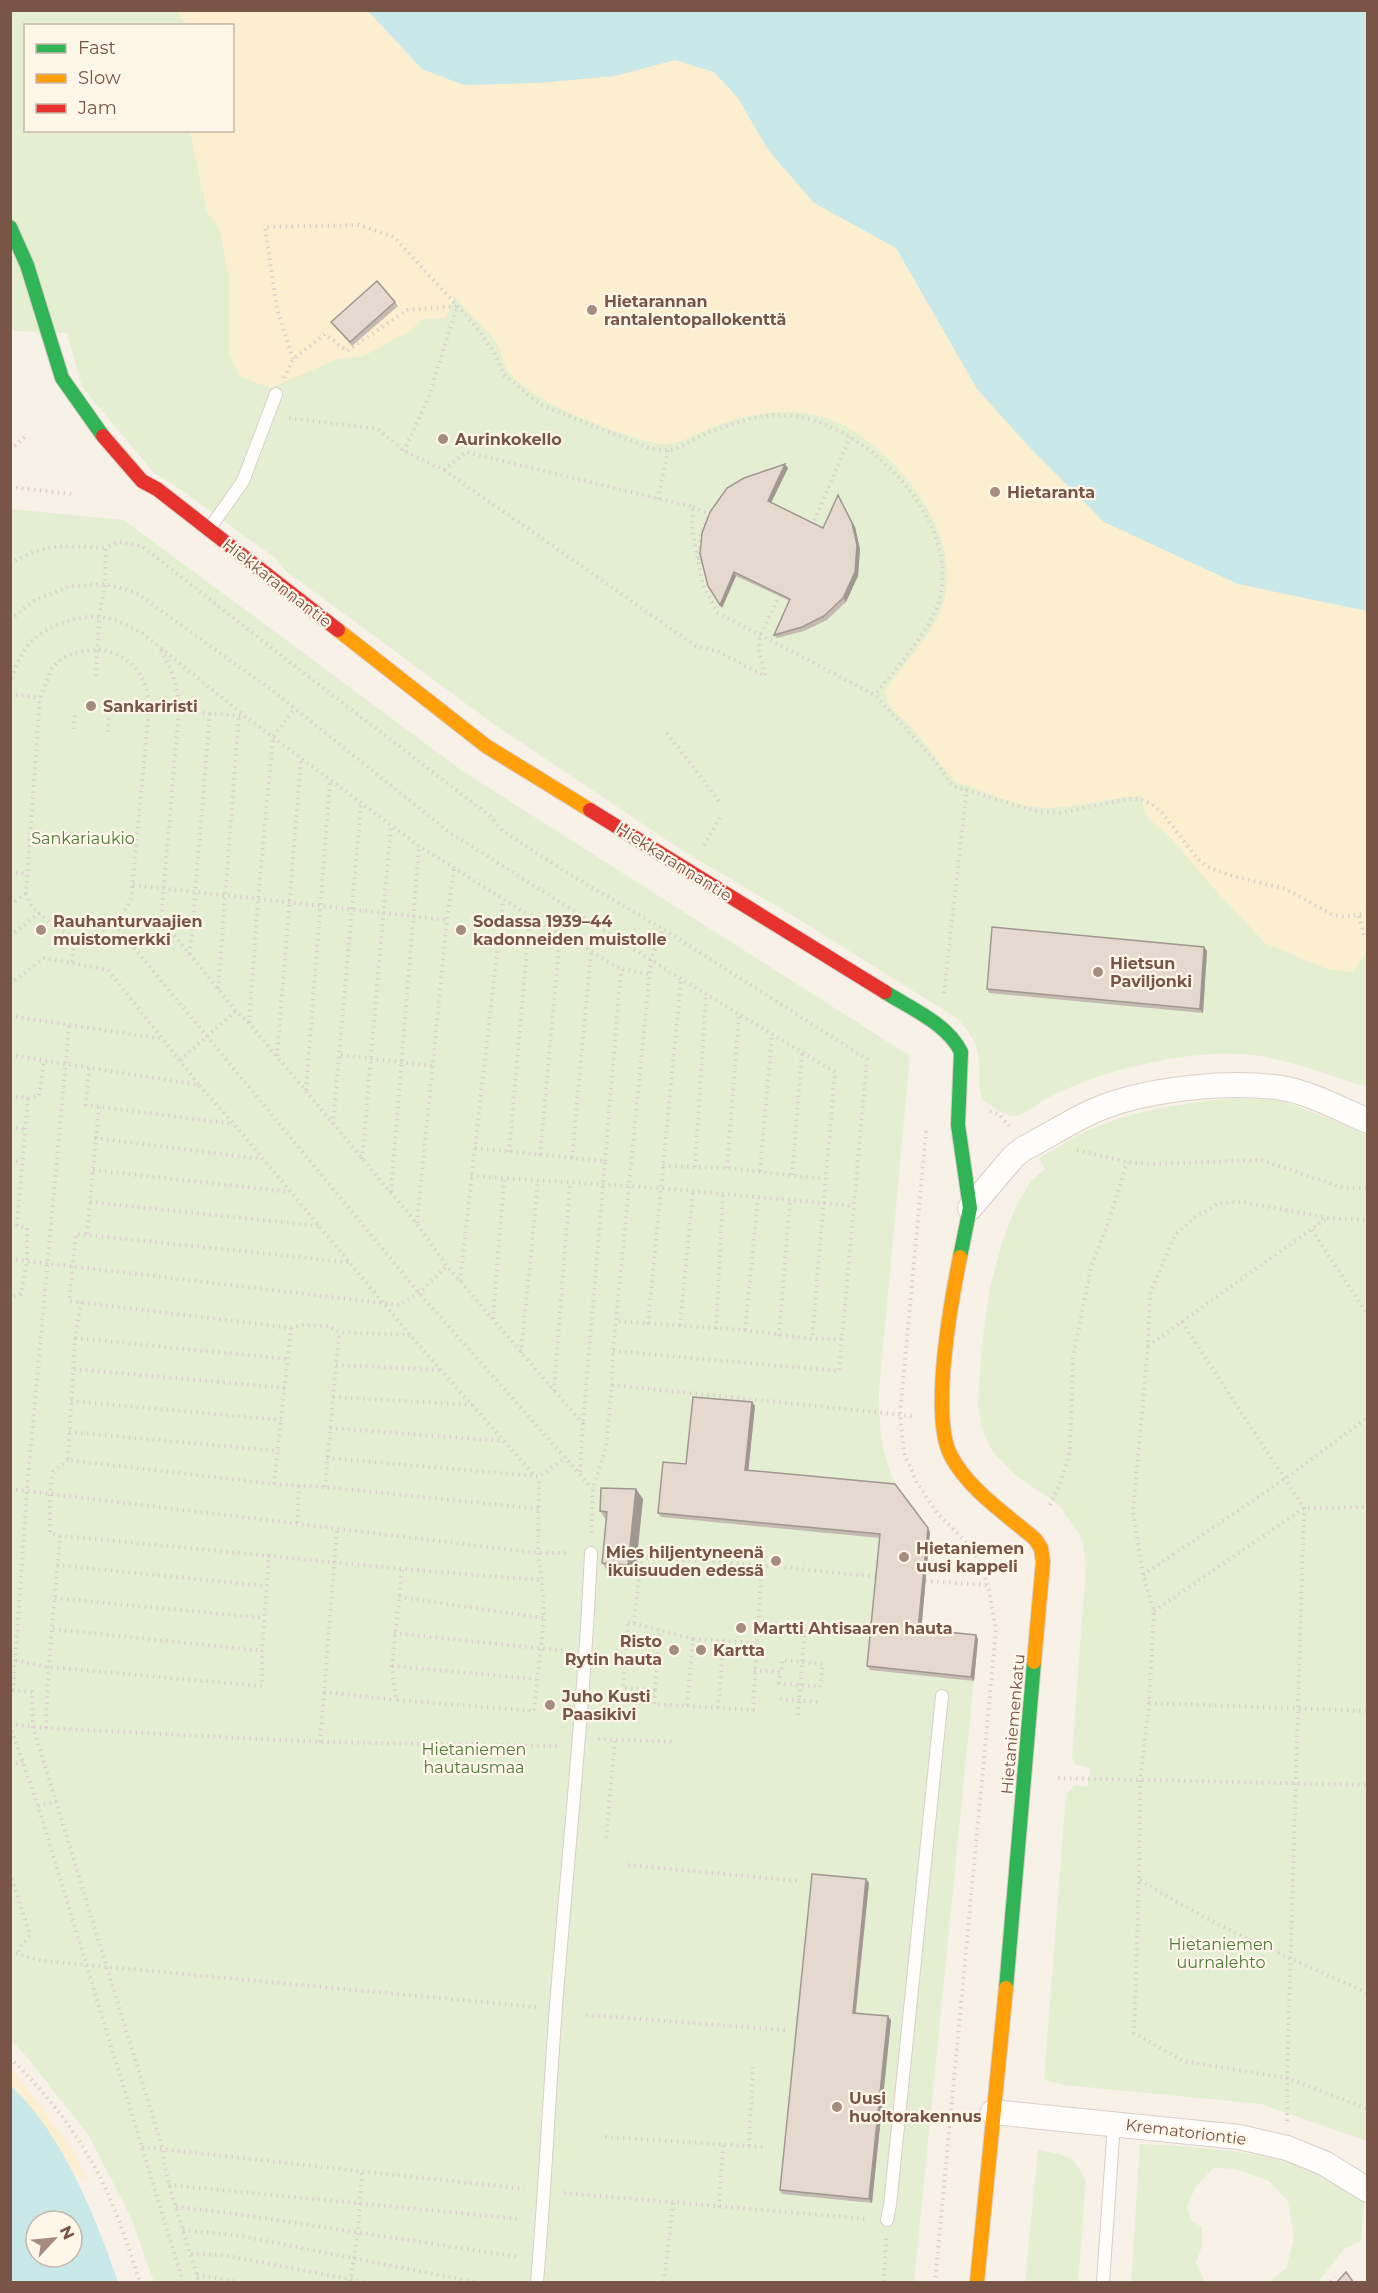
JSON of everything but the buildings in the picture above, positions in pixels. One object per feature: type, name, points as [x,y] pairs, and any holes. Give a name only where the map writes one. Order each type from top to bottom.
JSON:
[{"type":"street","name":"Hiekkarannantie","points":[[10,227],[27,265],[62,378],[102,436],[142,481],[157,489],[209,529],[486,746],[933,1022],[956,1041],[961,1053],[957,1125],[970,1208]]},
{"type":"street","points":[[970,1208],[1014,1156],[1023,1149],[1093,1111],[1133,1098],[1176,1090],[1226,1085],[1283,1088],[1322,1101],[1368,1121]]},
{"type":"street","name":"Hietaniemenkatu","points":[[970,1208],[948,1319],[942,1418],[950,1454],[968,1481],[1035,1539],[1041,1548],[1043,1562],[1006,1992],[977,2283]]},
{"type":"street","name":"Krematoriontie","points":[[993,2112],[1239,2137],[1287,2148],[1324,2163],[1368,2190]]},
{"type":"lane","points":[[209,529],[243,481],[276,394]]},
{"type":"lane","points":[[537,2283],[556,2009],[586,1654],[591,1553]]},
{"type":"lane","points":[[886,2220],[891,2205],[942,1696]]},
{"type":"lane","points":[[1103,2283],[1114,2123]]},
{"type":"path","points":[[293,359],[277,309],[265,226],[359,225],[394,237],[473,323],[494,352],[504,375],[541,405],[649,448],[668,450],[732,424],[757,417],[780,415],[808,418],[827,424],[850,437],[880,458],[912,492],[928,519],[939,551],[942,577],[939,600],[932,616],[875,695]]},
{"type":"path","points":[[276,394],[293,359],[325,334],[347,351],[406,310],[457,306]]},
{"type":"path","points":[[404,451],[428,399],[457,306]]},
{"type":"path","points":[[267,417],[300,418],[378,429],[404,451],[444,470],[696,646],[717,651],[765,676],[759,650],[760,636],[784,586]]},
{"type":"path","points":[[10,450],[26,436]]},
{"type":"path","points":[[808,535],[850,437]]},
{"type":"path","points":[[658,499],[668,450]]},
{"type":"path","points":[[444,470],[466,452],[693,507],[710,515],[701,534],[698,564]]},
{"type":"path","points":[[10,487],[73,494]]},
{"type":"path","points":[[693,507],[692,530],[698,564],[703,585],[718,613],[875,695],[935,761],[953,786],[967,788],[1035,811],[1061,813],[1127,799],[1140,799],[1152,804],[1162,813],[1198,859],[1208,867],[1233,876],[1286,889],[1333,915],[1346,917],[1368,913]]},
{"type":"path","points":[[10,564],[25,555],[48,547],[106,548],[118,542],[142,546],[490,816],[503,831],[569,874],[663,929],[867,1059],[839,1371],[613,1351]]},
{"type":"path","points":[[96,676],[99,617],[105,584],[106,548]]},
{"type":"path","points":[[10,620],[35,600],[71,586],[105,584],[135,592],[295,708],[449,832],[681,979],[835,1072],[812,1339]]},
{"type":"path","points":[[10,684],[13,672],[33,639],[82,617],[99,617],[125,623],[142,633],[246,717],[419,846],[560,935],[621,969],[650,974]]},
{"type":"path","points":[[99,649],[115,652],[133,665],[146,687],[149,709],[131,899],[126,909],[98,932],[75,936],[56,927],[30,906],[26,893],[40,698],[52,668],[63,658],[74,652],[99,649]]},
{"type":"path","points":[[161,650],[172,671],[178,693],[179,710],[161,919],[417,1224],[447,1266],[583,1424]]},
{"type":"path","points":[[10,694],[40,698]]},
{"type":"path","points":[[249,1023],[273,737],[295,708]]},
{"type":"path","points":[[149,709],[246,717]]},
{"type":"path","points":[[190,954],[210,713]]},
{"type":"path","points":[[73,729],[75,715]]},
{"type":"path","points":[[218,989],[227,896],[239,716]]},
{"type":"path","points":[[108,732],[109,718]]},
{"type":"path","points":[[667,733],[719,801]]},
{"type":"path","points":[[277,1056],[301,758]]},
{"type":"path","points":[[306,1091],[330,780]]},
{"type":"path","points":[[933,1022],[944,994],[967,788]]},
{"type":"path","points":[[333,1124],[354,909],[361,803]]},
{"type":"path","points":[[362,1159],[391,825]]},
{"type":"path","points":[[390,1192],[419,846]]},
{"type":"path","points":[[417,1224],[454,868]]},
{"type":"path","points":[[10,872],[27,874]]},
{"type":"path","points":[[133,885],[447,920]]},
{"type":"path","points":[[10,905],[26,893]]},
{"type":"path","points":[[460,1281],[503,900]]},
{"type":"path","points":[[10,936],[40,913]]},
{"type":"path","points":[[509,1152],[530,916]]},
{"type":"path","points":[[1359,916],[1364,937],[1368,938]]},
{"type":"path","points":[[112,921],[419,1293],[593,1488]]},
{"type":"path","points":[[591,1553],[593,1488],[606,1448],[613,1351],[651,959],[663,929]]},
{"type":"path","points":[[540,1155],[560,935]]},
{"type":"path","points":[[72,963],[75,936]]},
{"type":"path","points":[[572,1158],[591,952]]},
{"type":"path","points":[[10,984],[44,958],[108,970],[199,1085],[410,1335],[537,1477],[538,1552],[544,1618],[534,1711],[324,1692]]},
{"type":"path","points":[[580,1473],[621,969]]},
{"type":"path","points":[[648,1324],[681,979]]},
{"type":"path","points":[[695,1167],[706,994]]},
{"type":"path","points":[[180,1060],[236,1011]]},
{"type":"path","points":[[728,1168],[739,1015]]},
{"type":"path","points":[[10,1016],[164,1039]]},
{"type":"path","points":[[69,1026],[12,1660],[12,1689],[32,1692],[33,1727],[164,2150],[164,2163],[169,2185],[199,2283]]},
{"type":"path","points":[[760,1171],[772,1034]]},
{"type":"path","points":[[792,1175],[802,1052]]},
{"type":"path","points":[[10,1055],[199,1085]]},
{"type":"path","points":[[341,1055],[434,1066]]},
{"type":"path","points":[[10,1096],[28,1098],[39,1096],[44,1060]]},
{"type":"path","points":[[89,1068],[86,1105],[234,1124]]},
{"type":"path","points":[[17,1225],[28,1098]]},
{"type":"path","points":[[87,1234],[99,1107]]},
{"type":"path","points":[[10,1127],[25,1129]]},
{"type":"path","points":[[95,1138],[262,1160]]},
{"type":"path","points":[[475,1148],[605,1161]]},
{"type":"path","points":[[1075,1150],[1127,1162],[1153,1164],[1261,1160],[1344,1188],[1368,1188]]},
{"type":"path","points":[[10,1160],[22,1162]]},
{"type":"path","points":[[1050,1504],[1061,1481],[1070,1452],[1073,1358],[1091,1267],[1109,1221],[1127,1162]]},
{"type":"path","points":[[663,1166],[728,1168],[824,1179]]},
{"type":"path","points":[[93,1170],[290,1192]]},
{"type":"path","points":[[471,1176],[660,1188],[853,1206]]},
{"type":"path","points":[[493,1320],[504,1179]]},
{"type":"path","points":[[521,1354],[538,1181]]},
{"type":"path","points":[[554,1392],[570,1184]]},
{"type":"path","points":[[680,1326],[693,1191]]},
{"type":"path","points":[[10,1192],[19,1193]]},
{"type":"path","points":[[716,1329],[723,1194]]},
{"type":"path","points":[[745,1330],[758,1198]]},
{"type":"path","points":[[779,1335],[790,1200]]},
{"type":"path","points":[[90,1202],[320,1227]]},
{"type":"path","points":[[1368,1220],[1328,1218],[1243,1202],[1219,1203],[1194,1218],[1175,1235],[1150,1294],[1148,1346],[1133,1512],[1143,1575],[1154,1611],[1149,1703],[1140,1781],[1134,2033],[1183,2061],[1287,2078],[1368,2109]]},
{"type":"path","points":[[1148,1346],[1328,1218]]},
{"type":"path","points":[[10,1224],[27,1228],[27,1261],[21,1294],[10,1297]]},
{"type":"path","points":[[1312,1230],[1368,1315]]},
{"type":"path","points":[[349,1262],[76,1234],[69,1301],[291,1328],[304,1325],[328,1326],[339,1332],[410,1335]]},
{"type":"path","points":[[10,1259],[399,1305],[419,1293],[447,1266]]},
{"type":"path","points":[[68,1460],[75,1338],[81,1302]]},
{"type":"path","points":[[616,1321],[745,1330],[812,1339],[842,1339]]},
{"type":"path","points":[[1182,1322],[1304,1508],[1289,1958],[1287,2126]]},
{"type":"path","points":[[274,1484],[291,1328]]},
{"type":"path","points":[[325,1487],[339,1332]]},
{"type":"path","points":[[75,1338],[287,1359]]},
{"type":"path","points":[[336,1365],[442,1370]]},
{"type":"path","points":[[74,1369],[285,1388]]},
{"type":"path","points":[[612,1385],[942,1418]]},
{"type":"path","points":[[333,1397],[472,1405]]},
{"type":"path","points":[[70,1401],[281,1420]]},
{"type":"path","points":[[1143,1575],[1286,1478],[1368,1417]]},
{"type":"path","points":[[330,1428],[504,1441]]},
{"type":"path","points":[[69,1432],[279,1451]]},
{"type":"path","points":[[327,1458],[537,1477],[566,1457]]},
{"type":"path","points":[[539,1509],[325,1487],[274,1484],[68,1460],[53,1472],[50,1493],[50,1533],[60,1536],[269,1554],[402,1570],[542,1580]]},
{"type":"path","points":[[297,1523],[299,1485]]},
{"type":"path","points":[[10,1489],[538,1552],[591,1553],[762,1564],[879,1577]]},
{"type":"path","points":[[1154,1611],[1304,1508],[1368,1508]]},
{"type":"path","points":[[320,1742],[337,1529]]},
{"type":"path","points":[[46,1728],[47,1667],[53,1629],[60,1536]]},
{"type":"path","points":[[12,1660],[47,1667],[262,1686],[265,1586],[269,1554]]},
{"type":"path","points":[[634,1623],[641,1557]]},
{"type":"path","points":[[660,1630],[654,1704],[753,1710],[762,1564]]},
{"type":"path","points":[[57,1565],[265,1586]]},
{"type":"path","points":[[396,1700],[392,1666],[402,1570]]},
{"type":"path","points":[[926,1581],[988,1585]]},
{"type":"path","points":[[55,1598],[264,1618]]},
{"type":"path","points":[[399,1598],[544,1618]]},
{"type":"path","points":[[655,1690],[623,1688],[628,1622],[693,1639],[756,1643]]},
{"type":"path","points":[[798,1715],[805,1628]]},
{"type":"path","points":[[53,1629],[262,1652]]},
{"type":"path","points":[[394,1633],[586,1654]]},
{"type":"path","points":[[687,1706],[693,1639]]},
{"type":"path","points":[[718,1708],[724,1641]]},
{"type":"path","points":[[782,1659],[823,1664],[820,1687],[779,1683],[781,1672],[782,1659]]},
{"type":"path","points":[[392,1666],[536,1679]]},
{"type":"path","points":[[754,1670],[781,1672]]},
{"type":"path","points":[[780,1699],[819,1702]]},
{"type":"path","points":[[935,2283],[977,1852],[989,1700]]},
{"type":"path","points":[[1149,1703],[1368,1711]]},
{"type":"path","points":[[183,2283],[38,1806],[10,1725],[320,1742],[615,1740],[675,1742]]},
{"type":"path","points":[[606,1838],[615,1740]]},
{"type":"path","points":[[10,1764],[23,1761]]},
{"type":"path","points":[[1058,1778],[1368,1785]]},
{"type":"path","points":[[38,1806],[57,1801]]},
{"type":"path","points":[[628,1865],[798,1881]]},
{"type":"path","points":[[10,1872],[30,1935],[24,1940],[18,1954]]},
{"type":"path","points":[[1139,1880],[1171,1900],[1289,1958],[1368,1993]]},
{"type":"path","points":[[11,1952],[44,1961],[556,2009]]},
{"type":"path","points":[[586,2015],[786,2030]]},
{"type":"path","points":[[10,2058],[53,2107],[90,2159],[121,2224],[140,2283]]},
{"type":"path","points":[[748,2146],[753,2067]]},
{"type":"path","points":[[605,2137],[764,2147]]},
{"type":"path","points":[[720,2207],[723,2145]]},
{"type":"path","points":[[142,2147],[545,2191],[886,2220],[884,2283]]},
{"type":"path","points":[[350,2281],[358,2232],[362,2171]]},
{"type":"path","points":[[169,2185],[542,2222]]},
{"type":"path","points":[[664,2283],[673,2203]]},
{"type":"path","points":[[176,2207],[230,2213],[539,2260]]},
{"type":"path","points":[[183,2230],[241,2236],[474,2283]]},
{"type":"path","points":[[191,2254],[223,2255],[364,2283]]},
{"type":"path","points":[[196,2275],[238,2283]]},
{"type":"path","points":[[1331,2283],[1335,2277]]},
{"type":"green space","name":"Hietaranta","points":[[10,11],[368,11],[422,69],[615,76],[675,60],[714,72],[932,312],[977,389],[1032,450],[1104,522],[1238,584],[1367,611],[1367,1087],[1267,1057],[1235,1054],[1187,1056],[1115,1071],[1065,1090],[1021,1114],[1010,1116],[1001,1112],[982,1099],[977,1047],[958,1019],[790,914],[683,851],[495,725],[286,571],[275,558],[154,473],[82,387],[67,333],[14,331],[11,327]]},
{"type":"green space","name":"Hietaniemen hautausmaa","points":[[10,509],[124,520],[464,772],[910,1056],[879,1391],[880,1428],[887,1464],[897,1486],[930,1532],[921,1633],[978,1639],[914,2282],[154,2282],[131,2218],[89,2136],[11,2040]]},
{"type":"green space","name":"Hietaniemen uurnalehto","points":[[1235,1098],[1283,1101],[1367,1133],[1367,2141],[1261,2104],[1064,2085],[1044,2080],[1067,1793],[1075,1785],[1088,1787],[1090,1768],[1075,1765],[1072,1757],[1086,1565],[1082,1538],[1058,1504],[1015,1475],[992,1451],[982,1429],[978,1405],[982,1344],[990,1287],[1002,1243],[1015,1208],[1031,1181],[1045,1169],[1039,1158],[1101,1125],[1138,1113],[1196,1102]]},
{"type":"green space","points":[[1140,2144],[1207,2148],[1252,2154],[1296,2165],[1323,2175],[1364,2201],[1361,2241],[1344,2249],[1318,2282],[1269,2282],[1286,2268],[1294,2239],[1288,2201],[1269,2181],[1236,2169],[1213,2168],[1195,2188],[1187,2207],[1192,2221],[1202,2227],[1202,2246],[1196,2263],[1205,2282],[1131,2282]]},
{"type":"green space","points":[[1038,2150],[1060,2154],[1074,2161],[1086,2180],[1078,2282],[1025,2282]]},
{"type":"sand","name":"Hietaranta","points":[[177,11],[368,11],[422,69],[464,85],[537,83],[615,76],[675,60],[714,72],[738,98],[769,151],[814,202],[896,248],[977,389],[1032,450],[1104,522],[1238,584],[1367,611],[1368,949],[1352,972],[1327,969],[1265,943],[1172,839],[1146,816],[1141,796],[1075,806],[1034,807],[1005,800],[958,783],[952,778],[917,733],[888,705],[885,691],[925,639],[938,616],[943,604],[947,579],[945,553],[936,527],[923,502],[906,478],[887,457],[845,426],[813,414],[780,412],[733,420],[668,444],[633,437],[574,415],[521,384],[507,370],[495,341],[454,296],[446,318],[424,318],[410,331],[364,356],[337,359],[271,388],[239,376],[229,352],[229,278],[219,227],[207,212],[190,132],[234,132],[234,24],[185,24]]},
{"type":"sand","points":[[10,2066],[73,2150],[88,2182],[75,2175],[49,2132],[11,2085]]},
{"type":"water","points":[[368,11],[1367,11],[1367,611],[1238,584],[1104,522],[1032,450],[977,389],[896,248],[814,203],[769,151],[738,98],[714,72],[675,60],[615,76],[537,83],[464,85],[422,69]]},
{"type":"water","points":[[10,2085],[29,2104],[61,2151],[88,2204],[118,2282],[11,2282]]},
{"type":"traffic: fast","points":[[10,227],[27,265],[62,378],[103,436]]},
{"type":"traffic: fast","points":[[885,992],[938,1025],[955,1042],[961,1052],[958,1125],[970,1208],[960,1257]]},
{"type":"traffic: fast","points":[[1006,1988],[1034,1662]]},
{"type":"traffic: slow","points":[[338,630],[486,746],[590,810]]},
{"type":"traffic: slow","points":[[960,1257],[944,1358],[942,1414],[945,1438],[951,1456],[968,1480],[989,1501],[1035,1539],[1041,1548],[1043,1562],[1034,1662]]},
{"type":"traffic: slow","points":[[977,2282],[1006,1988]]},
{"type":"traffic: jam","points":[[103,436],[142,481],[157,489],[338,630]]},
{"type":"traffic: jam","points":[[590,810],[885,992]]},
{"type":"place","name":"Hietarannan rantalentopallokenttä","points":[[592,310]]},
{"type":"place","name":"Aurinkokello","points":[[443,439]]},
{"type":"place","name":"Hietaranta","points":[[995,492]]},
{"type":"place","name":"Sankariristi","points":[[91,706]]},
{"type":"place","name":"Rauhanturvaajien muistomerkki","points":[[41,930]]},
{"type":"place","name":"Sodassa 1939–44 kadonneiden muistolle","points":[[461,930]]},
{"type":"place","name":"Hietsun Paviljonki","points":[[1098,972]]},
{"type":"place","name":"Hietaniemen uusi kappeli","points":[[904,1557]]},
{"type":"place","name":"Mies hiljentyneenä ikuisuuden edessä","points":[[776,1561]]},
{"type":"place","name":"Martti Ahtisaaren hauta","points":[[741,1628]]},
{"type":"place","name":"Risto Rytin hauta","points":[[674,1650]]},
{"type":"place","name":"Kartta","points":[[701,1650]]},
{"type":"place","name":"Juho Kusti Paasikivi","points":[[550,1705]]},
{"type":"place","name":"Uusi huoltorakennus","points":[[837,2107]]},
{"type":"park label","name":"Sankariaukio","points":[[83,838]]}]
